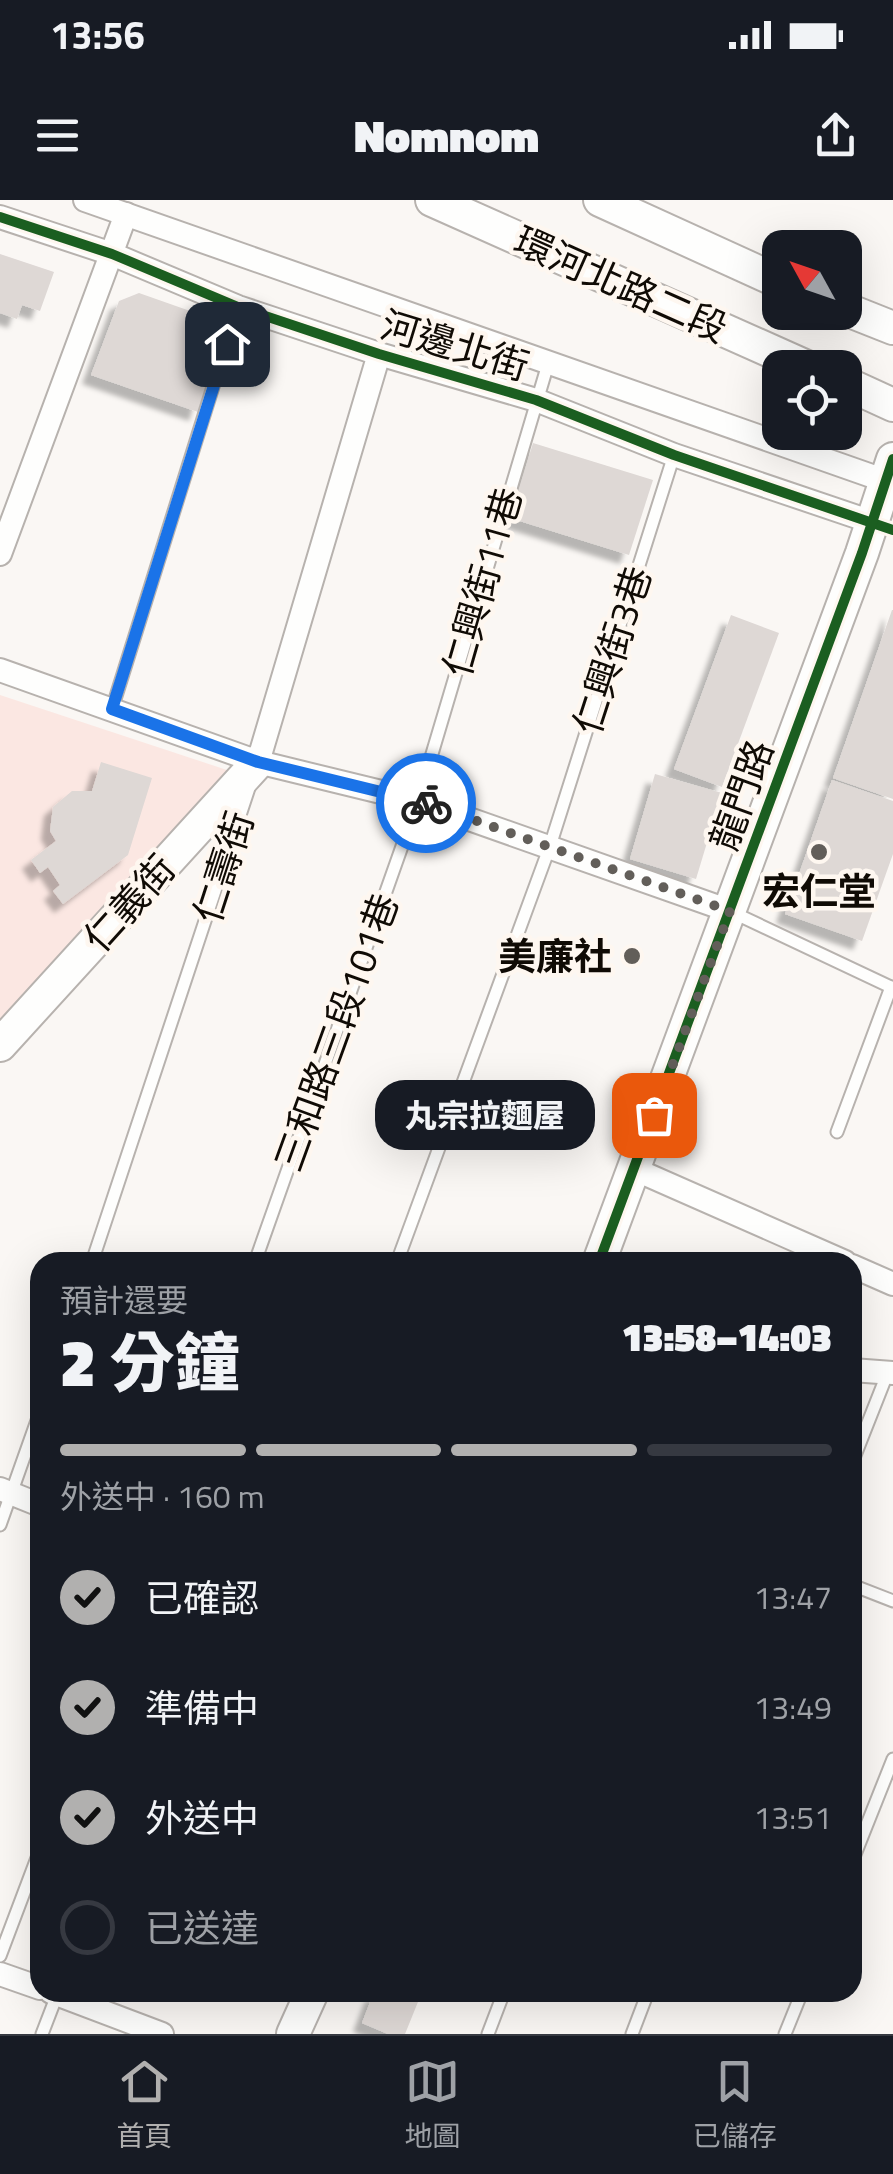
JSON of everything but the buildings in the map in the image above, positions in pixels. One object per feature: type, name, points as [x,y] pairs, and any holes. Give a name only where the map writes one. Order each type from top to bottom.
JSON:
[{"type":"street","name":"河邊北街","points":[[84,200],[548,364],[890,470]]},
{"type":"street","name":"環河北路二段","points":[[432,200],[769,350]]},
{"type":"street","name":"環河北路二段","points":[[600,200],[762,274]]},
{"type":"street","points":[[0,554],[126,214]]},
{"type":"street","name":"河邊北街","points":[[0,217],[112,254],[238,307],[536,400],[674,455],[882,526]]},
{"type":"street","points":[[862,315],[893,328]]},
{"type":"street","name":"仁壽街","points":[[258,762],[379,354]]},
{"type":"street","points":[[862,391],[893,405]]},
{"type":"street","name":"龍門路","points":[[603,1252],[730,911],[882,526],[890,470]]},
{"type":"street","points":[[0,670],[258,762],[418,801],[730,911]]},
{"type":"street","name":"仁義街","points":[[0,1045],[258,762]]},
{"type":"street","points":[[634,1169],[822,1252]]},
{"type":"street","points":[[862,1270],[893,1284]]},
{"type":"street","points":[[862,1371],[890,1372]]},
{"type":"street","points":[[6,1491],[30,1500]]},
{"type":"street","points":[[0,1974],[30,1985]]},
{"type":"street","points":[[102,2002],[162,2034]]},
{"type":"street","points":[[294,2034],[308,2002]]},
{"type":"lane","points":[[112,709],[238,307]]},
{"type":"lane","name":"仁興街11巷","points":[[418,801],[548,364]]},
{"type":"lane","name":"仁興街3巷","points":[[401,1252],[550,846],[674,455]]},
{"type":"lane","name":"仁壽街","points":[[95,1252],[258,762]]},
{"type":"lane","name":"三和路三段101巷","points":[[258,1252],[418,801]]},
{"type":"lane","points":[[730,911],[892,987],[837,1132]]},
{"type":"lane","points":[[862,1438],[890,1372]]},
{"type":"lane","points":[[0,1525],[6,1491],[30,1435]]},
{"type":"lane","points":[[862,1589],[893,1601]]},
{"type":"lane","points":[[862,1837],[893,1759]]},
{"type":"lane","points":[[0,1956],[30,1876]]},
{"type":"lane","points":[[42,2034],[47,2002]]},
{"type":"lane","points":[[488,2034],[500,2002]]},
{"type":"lane","points":[[632,2034],[644,2002]]},
{"type":"lane","points":[[786,2034],[798,2002]]},
{"type":"shaded area","points":[[0,695],[236,773],[0,1022]]},
{"type":"cycle path","points":[[0,217],[112,254],[238,307],[536,400],[674,455],[893,530]]},
{"type":"cycle path","points":[[603,1252],[862,553],[893,459]]},
{"type":"way so far","points":[[426,803],[730,911],[654,1115]]},
{"type":"place","name":"宏仁堂","points":[[819,852]]},
{"type":"place","name":"美廉社","points":[[632,956]]},
{"type":"place","name":"丸宗拉麵屋","points":[[654,1115]]},
{"type":"route","points":[[227,344],[112,709],[258,762],[426,803]]}]
